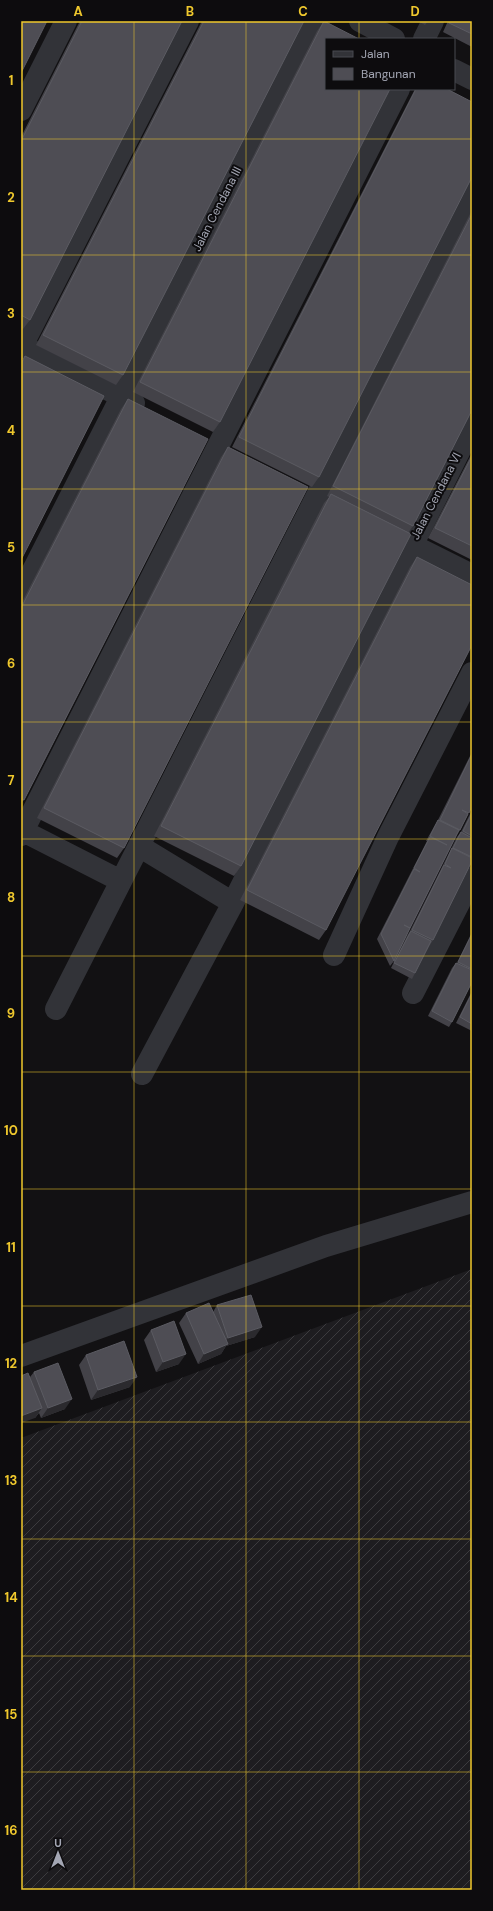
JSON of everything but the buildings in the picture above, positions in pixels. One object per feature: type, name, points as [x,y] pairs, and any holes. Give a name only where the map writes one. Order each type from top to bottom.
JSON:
[{"type":"street","points":[[21,110],[66,21]]},
{"type":"street","points":[[149,410],[21,346],[188,21]]},
{"type":"street","name":"Jalan Cendana III","points":[[21,594],[312,21]]},
{"type":"street","points":[[360,21],[392,38]]},
{"type":"street","points":[[424,38],[433,21]]},
{"type":"street","points":[[455,70],[472,79]]},
{"type":"street","points":[[121,881],[22,832],[398,90]]},
{"type":"street","points":[[56,1009],[472,191]]},
{"type":"street","name":"Jalan Cendana VI","points":[[142,1074],[233,903],[472,426]]},
{"type":"street","points":[[197,435],[239,456]]},
{"type":"street","points":[[296,485],[337,506]]},
{"type":"street","points":[[378,527],[472,575]]},
{"type":"street","points":[[334,955],[388,837],[472,673]]},
{"type":"street","points":[[139,846],[233,903]]},
{"type":"street","points":[[413,993],[472,878]]},
{"type":"street","points":[[21,1356],[326,1246],[472,1202]]},
{"type":"shaded area","points":[[472,1269],[472,1890],[21,1890],[21,1438]]}]
